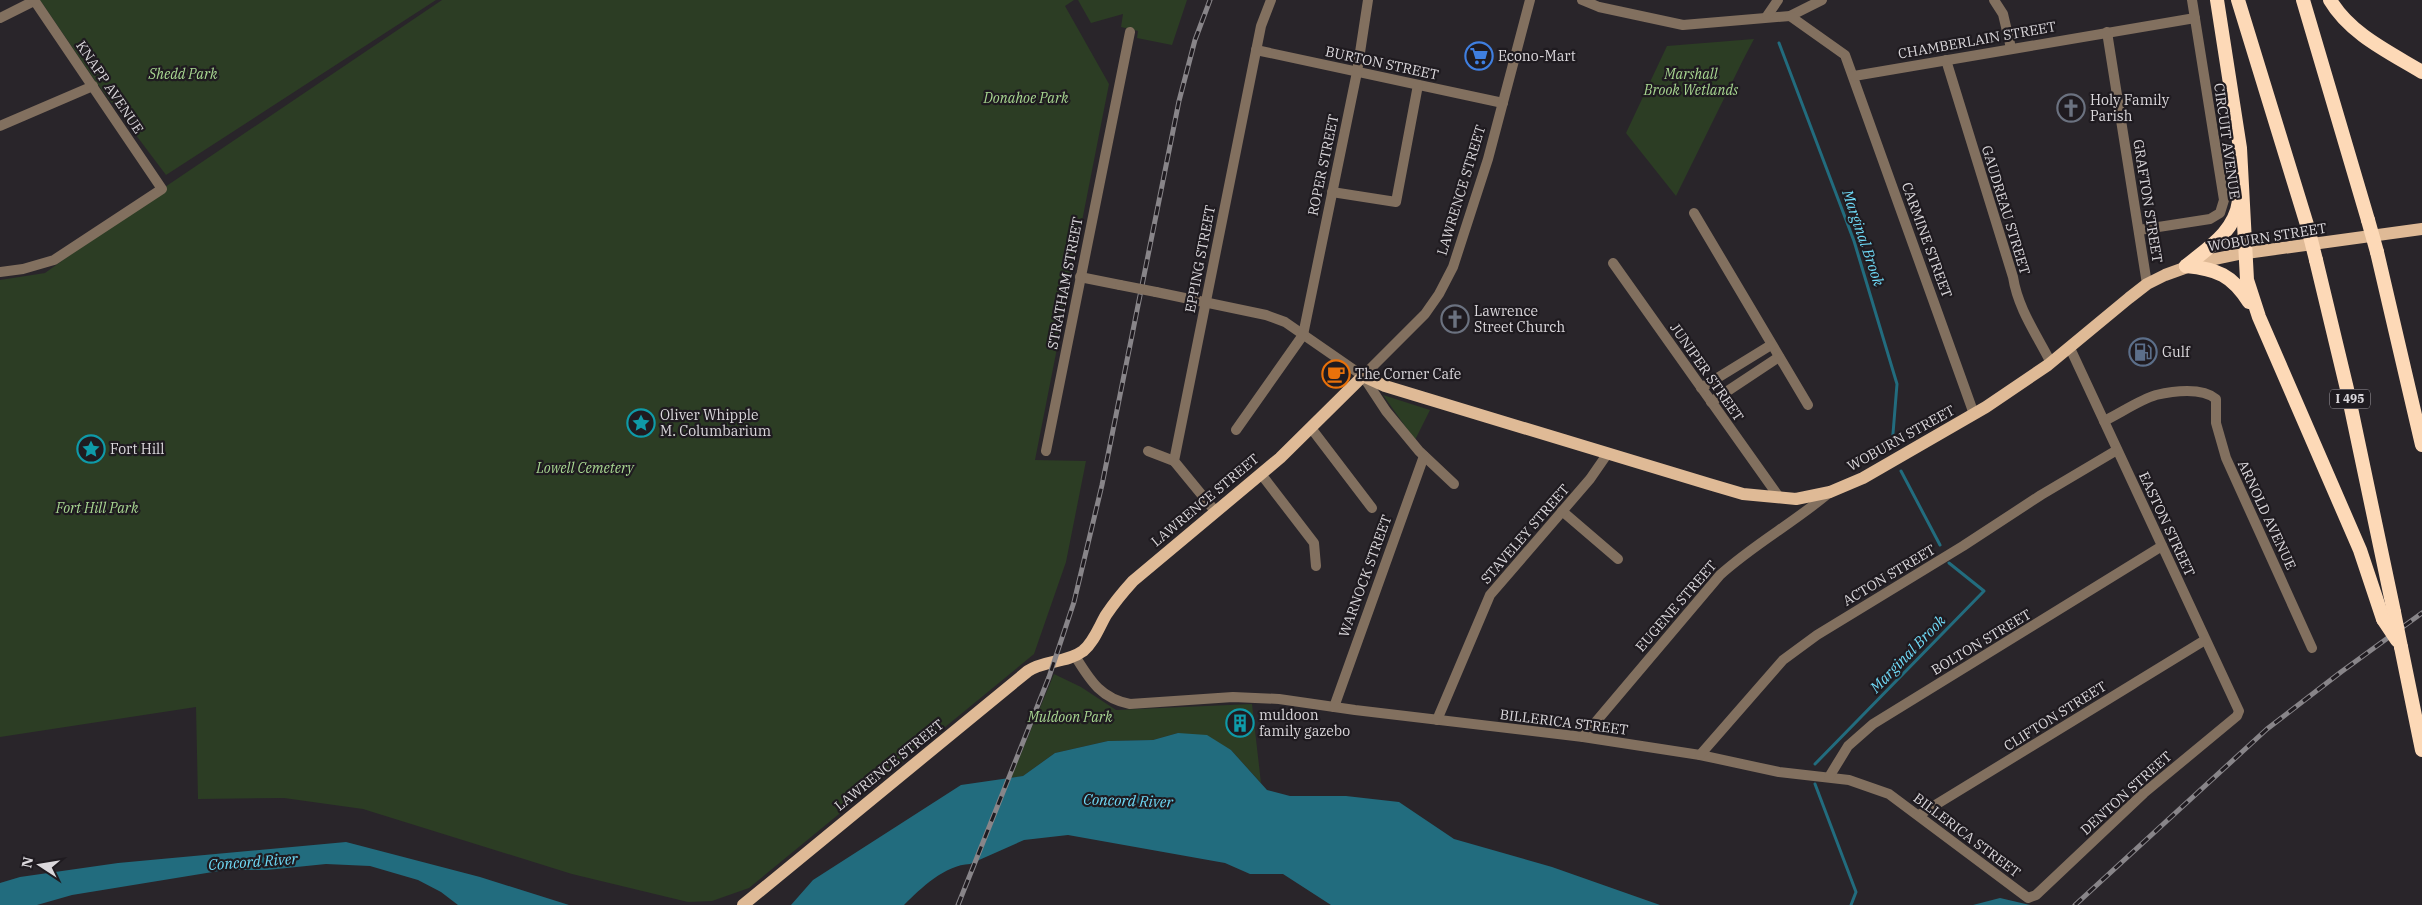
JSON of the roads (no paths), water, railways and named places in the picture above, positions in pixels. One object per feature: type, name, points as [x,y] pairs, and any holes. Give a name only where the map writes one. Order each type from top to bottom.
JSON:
[{"type":"highway","points":[[2217,0],[2237,124],[2247,253],[2247,280],[2259,316],[2389,615]]},
{"type":"highway","name":"I 495","points":[[2238,0],[2308,228],[2348,389],[2389,615],[2402,647],[2422,750]]},
{"type":"highway","points":[[2302,0],[2377,252],[2422,445]]},
{"type":"highway","points":[[2330,0],[2341,16],[2353,28],[2422,72]]},
{"type":"highway","points":[[2186,266],[2225,233],[2239,205],[2242,183]]},
{"type":"highway","points":[[2186,266],[2214,271],[2229,277],[2242,290],[2259,316]]},
{"type":"main road","name":"WOBURN STREET","points":[[1363,376],[1385,386],[1429,400],[1743,494],[1796,499],[1830,492],[1863,478],[1974,414],[2051,363],[2147,284],[2186,266],[2247,253],[2422,229]]},
{"type":"main road","name":"LAWRENCE STREET","points":[[743,905],[1021,676],[1041,664],[1075,656],[1088,646],[1114,603],[1133,581],[1261,474],[1363,376]]},
{"type":"street","points":[[0,18],[34,0]]},
{"type":"street","name":"KNAPP AVENUE","points":[[0,272],[31,268],[54,260],[162,189],[34,0]]},
{"type":"street","name":"EPPING STREET","points":[[1174,461],[1260,26],[1271,0]]},
{"type":"street","name":"ROPER STREET","points":[[1304,335],[1357,72],[1368,0]]},
{"type":"street","name":"LAWRENCE STREET","points":[[1363,376],[1425,314],[1439,294],[1453,267],[1488,159],[1530,0]]},
{"type":"street","points":[[1582,0],[1599,6],[1683,25],[1767,16],[1790,16],[1822,0]]},
{"type":"street","points":[[1767,16],[1778,0]]},
{"type":"street","points":[[1994,0],[2003,14],[2012,48]]},
{"type":"street","name":"CIRCUIT AVENUE","points":[[2139,230],[2210,219],[2220,213],[2224,200],[2192,0]]},
{"type":"street","points":[[1790,16],[1845,55],[1854,76]]},
{"type":"street","name":"CHAMBERLAIN STREET","points":[[1854,76],[2194,18]]},
{"type":"street","name":"STRATHAM STREET","points":[[1046,451],[1130,32]]},
{"type":"street","name":"GRAFTON STREET","points":[[2107,32],[2147,284]]},
{"type":"street","name":"BURTON STREET","points":[[1256,50],[1503,103]]},
{"type":"street","name":"GAUDREAU STREET","points":[[1946,60],[2016,291],[2023,311],[2051,363]]},
{"type":"street","name":"CARMINE STREET","points":[[1854,76],[1974,414]]},
{"type":"street","points":[[1332,192],[1396,202],[1418,85]]},
{"type":"street","points":[[0,126],[93,86]]},
{"type":"street","points":[[1694,213],[1808,405]]},
{"type":"street","name":"JUNIPER STREET","points":[[1613,263],[1710,402],[1780,497]]},
{"type":"street","points":[[1080,277],[1276,317],[1363,376],[1386,411],[1424,456],[1454,484]]},
{"type":"street","points":[[1236,430],[1304,335]]},
{"type":"street","points":[[1701,388],[1772,345]]},
{"type":"street","name":"EASTON STREET","points":[[2070,348],[2239,711]]},
{"type":"street","points":[[1710,402],[1779,357]]},
{"type":"street","name":"ARNOLD AVENUE","points":[[2104,421],[2156,395],[2197,390],[2209,393],[2216,399],[2216,424],[2226,458],[2312,648]]},
{"type":"street","points":[[1311,428],[1372,508]]},
{"type":"street","name":"ACTON STREET","points":[[1700,755],[1783,660],[1817,634],[1963,546],[2040,494],[2117,450]]},
{"type":"street","points":[[1148,451],[1174,461],[1215,511]]},
{"type":"street","name":"STAVELEY STREET","points":[[1437,720],[1490,595],[1590,479],[1608,453]]},
{"type":"street","name":"WARNOCK STREET","points":[[1334,707],[1424,456]]},
{"type":"street","points":[[1261,474],[1314,544],[1316,566]]},
{"type":"street","name":"EUGENE STREET","points":[[1583,736],[1720,575],[1733,563],[1805,514],[1830,492]]},
{"type":"street","points":[[1562,511],[1618,559]]},
{"type":"street","name":"BOLTON STREET","points":[[1829,777],[1848,746],[1873,724],[2162,546]]},
{"type":"street","name":"CLIFTON STREET","points":[[1919,815],[2205,640]]},
{"type":"street","name":"BILLERICA STREET","points":[[1075,656],[1093,686],[1101,693],[1119,702],[1145,704],[1250,697],[1279,699],[1437,720],[1583,736],[1700,755],[1779,772],[1829,777],[1873,786],[1890,794],[1919,815],[2019,892],[2028,898],[2032,897]]},
{"type":"street","name":"DENTON STREET","points":[[2032,897],[2144,793],[2237,716],[2239,711]]},
{"type":"water","name":"Concord River","points":[[1178,733],[1207,735],[1231,750],[1267,790],[1290,796],[1346,796],[1399,802],[1454,839],[1552,867],[1660,905],[1331,905],[1283,874],[1250,874],[1225,863],[1068,835],[1024,840],[970,864],[952,868],[934,878],[904,905],[791,905],[813,880],[961,785],[1023,776],[1055,753],[1108,741],[1153,740]]},
{"type":"water","name":"Concord River","points":[[346,842],[480,877],[569,905],[458,905],[441,892],[418,880],[370,866],[326,864],[267,870],[225,870],[72,895],[37,905],[0,905],[0,883],[20,877],[118,863]]},
{"type":"water","points":[[2000,898],[2030,905],[1973,905]]},
{"type":"waterway","name":"Marginal Brook","points":[[1779,43],[1854,241],[1897,384],[1892,446]]},
{"type":"waterway","name":"Marginal Brook","points":[[1901,471],[1940,545]]},
{"type":"waterway","name":"Marginal Brook","points":[[1815,764],[1984,591],[1949,563]]},
{"type":"waterway","name":"Marginal Brook","points":[[1815,784],[1856,892],[1851,905]]},
{"type":"railway","points":[[958,905],[1049,677],[1074,602],[1102,485],[1179,101],[1195,40],[1210,0]]},
{"type":"railway","points":[[2075,905],[2267,729],[2422,613]]},
{"type":"place","name":"Econo-Mart","points":[[1479,56]]},
{"type":"place","name":"Holy Family Parish","points":[[2071,108]]},
{"type":"place","name":"Lawrence Street Church","points":[[1455,319]]},
{"type":"place","name":"Gulf","points":[[2143,352]]},
{"type":"place","name":"The Corner Cafe","points":[[1336,374]]},
{"type":"place","name":"Oliver Whipple M. Columbarium","points":[[641,423]]},
{"type":"place","name":"Fort Hill","points":[[91,449]]},
{"type":"place","name":"muldoon family gazebo","points":[[1240,723]]},
{"type":"park label","name":"Shedd Park","points":[[183,74]]},
{"type":"park label","name":"Marshall Brook Wetlands","points":[[1691,82]]},
{"type":"park label","name":"Donahoe Park","points":[[1026,98]]},
{"type":"park label","name":"Lowell Cemetery","points":[[585,468]]},
{"type":"park label","name":"Fort Hill Park","points":[[97,508]]},
{"type":"park label","name":"Muldoon Park","points":[[1070,717]]}]
